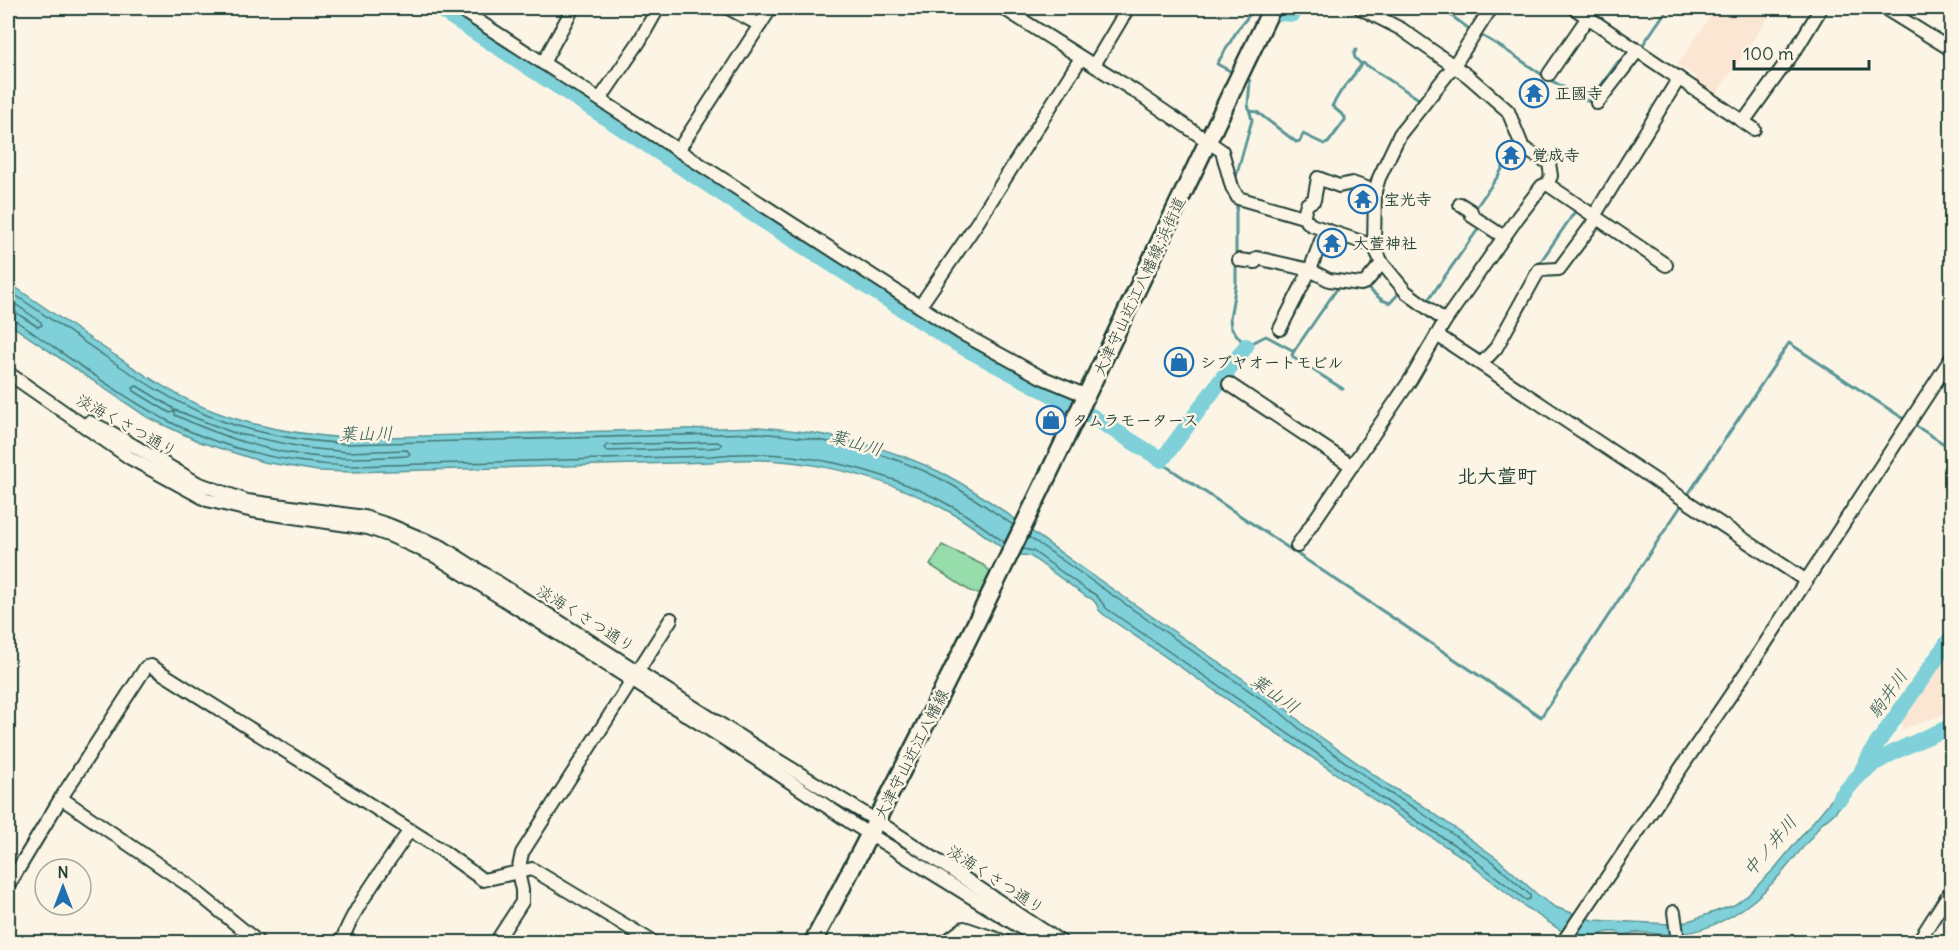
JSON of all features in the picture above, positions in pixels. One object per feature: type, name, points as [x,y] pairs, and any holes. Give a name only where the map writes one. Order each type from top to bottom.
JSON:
[{"type":"main road","name":"大津守山近江八幡線;浜街道","points":[[1006,565],[1272,8]]},
{"type":"main road","name":"大津守山近江八幡線","points":[[813,942],[874,828],[1006,565]]},
{"type":"street","points":[[458,8],[961,333],[1041,377],[1083,405]]},
{"type":"street","points":[[543,63],[573,8]]},
{"type":"street","points":[[600,99],[639,42],[658,8]]},
{"type":"street","points":[[728,8],[760,26]]},
{"type":"street","points":[[679,149],[771,8]]},
{"type":"street","points":[[1003,8],[1094,65],[1222,151],[1232,187],[1238,198],[1303,217],[1311,225],[1374,246]]},
{"type":"street","points":[[1094,65],[1128,8]]},
{"type":"street","points":[[1296,546],[1440,337],[1445,321],[1504,237],[1551,176],[1549,163],[1523,148],[1508,111],[1468,76],[1401,29],[1360,8]]},
{"type":"street","points":[[1445,321],[1406,292],[1382,263],[1374,246],[1376,191],[1379,178],[1400,134],[1453,67],[1491,8]]},
{"type":"street","points":[[1574,8],[1749,125],[1821,8]]},
{"type":"street","points":[[1884,8],[1952,50]]},
{"type":"street","points":[[1549,74],[1588,17]]},
{"type":"street","points":[[1597,103],[1638,50]]},
{"type":"street","points":[[920,306],[988,205],[1081,58]]},
{"type":"street","points":[[1482,363],[1496,348],[1539,270],[1559,269],[1595,217],[1679,78]]},
{"type":"street","points":[[1303,217],[1307,204],[1314,200],[1318,178],[1339,186],[1352,183],[1376,191]]},
{"type":"street","points":[[1547,184],[1666,265]]},
{"type":"street","points":[[1460,204],[1471,211],[1472,216],[1504,237]]},
{"type":"street","points":[[1280,329],[1310,270],[1325,230]]},
{"type":"street","points":[[1239,260],[1255,262],[1257,258],[1310,270],[1329,280],[1361,284],[1366,282],[1382,263]]},
{"type":"street","points":[[1440,337],[1805,580]]},
{"type":"street","points":[[1563,942],[1759,652],[1952,357]]},
{"type":"street","name":"淡海くさつ通り","points":[[8,373],[56,405],[112,433],[197,483],[247,501],[364,517],[442,547],[635,675],[761,750],[1044,942]]},
{"type":"street","points":[[1229,384],[1352,466]]},
{"type":"street","points":[[511,873],[671,619]]},
{"type":"street","points":[[8,886],[61,798],[146,667],[151,666],[440,849],[483,880],[532,869],[653,942]]},
{"type":"street","points":[[61,798],[188,885],[258,942]]},
{"type":"street","points":[[342,942],[356,912],[409,831]]},
{"type":"street","points":[[496,942],[522,902],[522,890],[511,873]]},
{"type":"street","points":[[1918,942],[1952,889]]},
{"type":"street","points":[[1674,912],[1678,942]]},
{"type":"street","points":[[947,942],[964,928],[1006,942]]},
{"type":"street","name":"淡海くさつ通り","points":[[1032,935],[1061,942]]},
{"type":"shaded area","points":[[1716,8],[1775,8],[1715,96],[1694,83],[1697,77],[1677,65]]},
{"type":"shaded area","points":[[1951,648],[1951,712],[1903,729],[1902,722]]},
{"type":"green space","points":[[942,545],[983,565],[991,572],[982,595],[970,591],[930,565]]},
{"type":"water","name":"葉山川","points":[[8,282],[147,377],[173,392],[230,417],[280,430],[348,438],[757,427],[806,432],[854,441],[924,464],[964,485],[999,508],[1284,707],[1305,726],[1498,859],[1539,896],[1555,907],[1592,920],[1670,924],[1686,922],[1734,905],[1748,895],[1775,868],[1860,765],[1850,790],[1835,813],[1821,823],[1783,872],[1743,909],[1711,926],[1693,932],[1668,935],[1642,932],[1624,936],[1617,932],[1609,932],[1594,937],[1598,942],[1578,942],[1517,901],[1470,862],[1380,804],[1103,614],[1093,600],[1030,556],[1005,550],[955,515],[893,486],[833,469],[772,461],[741,460],[351,472],[318,471],[263,462],[200,442],[147,417],[8,323]]},
{"type":"waterway","points":[[438,8],[759,218],[957,344],[1088,414],[1162,460],[1246,346]]},
{"type":"waterway","points":[[1234,73],[1217,64],[1238,29],[1255,8]]},
{"type":"waterway","points":[[1272,8],[1280,13],[1293,14],[1297,8]]},
{"type":"waterway","points":[[1441,8],[1472,31]]},
{"type":"waterway","points":[[1633,45],[1636,41],[1642,46],[1668,8]]},
{"type":"waterway","points":[[1478,34],[1589,102],[1618,62],[1627,55]]},
{"type":"waterway","points":[[1356,50],[1355,58],[1361,64]]},
{"type":"waterway","points":[[1250,111],[1257,112],[1296,142],[1300,141],[1303,134],[1324,144],[1328,143],[1345,120],[1345,117],[1332,106],[1363,63],[1422,101]]},
{"type":"waterway","points":[[1237,182],[1236,177],[1252,120],[1248,105],[1250,81],[1246,78]]},
{"type":"waterway","points":[[1475,209],[1514,148],[1519,149]]},
{"type":"waterway","points":[[1236,257],[1238,201]]},
{"type":"waterway","points":[[1537,267],[1576,210],[1574,209]]},
{"type":"waterway","points":[[1426,303],[1481,225]]},
{"type":"waterway","points":[[1236,263],[1231,328],[1246,346],[1266,336],[1294,351],[1292,355],[1294,358],[1343,389]]},
{"type":"waterway","points":[[1294,351],[1339,286]]},
{"type":"waterway","points":[[1366,287],[1382,300],[1390,303],[1402,290]]},
{"type":"waterway","points":[[1500,329],[1523,287]]},
{"type":"waterway","points":[[1689,493],[1789,343],[1907,421]]},
{"type":"waterway","points":[[1467,348],[1482,356]]},
{"type":"waterway","points":[[1913,424],[1952,449]]},
{"type":"waterway","points":[[1162,460],[1163,464],[1541,717],[1683,503]]},
{"type":"waterway","name":"駒井川","points":[[1862,770],[1874,748],[1952,636]]},
{"type":"waterway","name":"中ノ井川","points":[[1839,799],[1852,783],[1871,766],[1905,747],[1952,726]]},
{"type":"place","name":"正國寺","points":[[1534,93]]},
{"type":"place","name":"覚成寺","points":[[1511,155]]},
{"type":"place","name":"宝光寺","points":[[1363,199]]},
{"type":"place","name":"大萱神社","points":[[1332,243]]},
{"type":"place","name":"シブヤオートモビル","points":[[1179,362]]},
{"type":"place","name":"タムラモータース","points":[[1051,420]]},
{"type":"district","name":"北大萱町","points":[[1497,476]]}]
